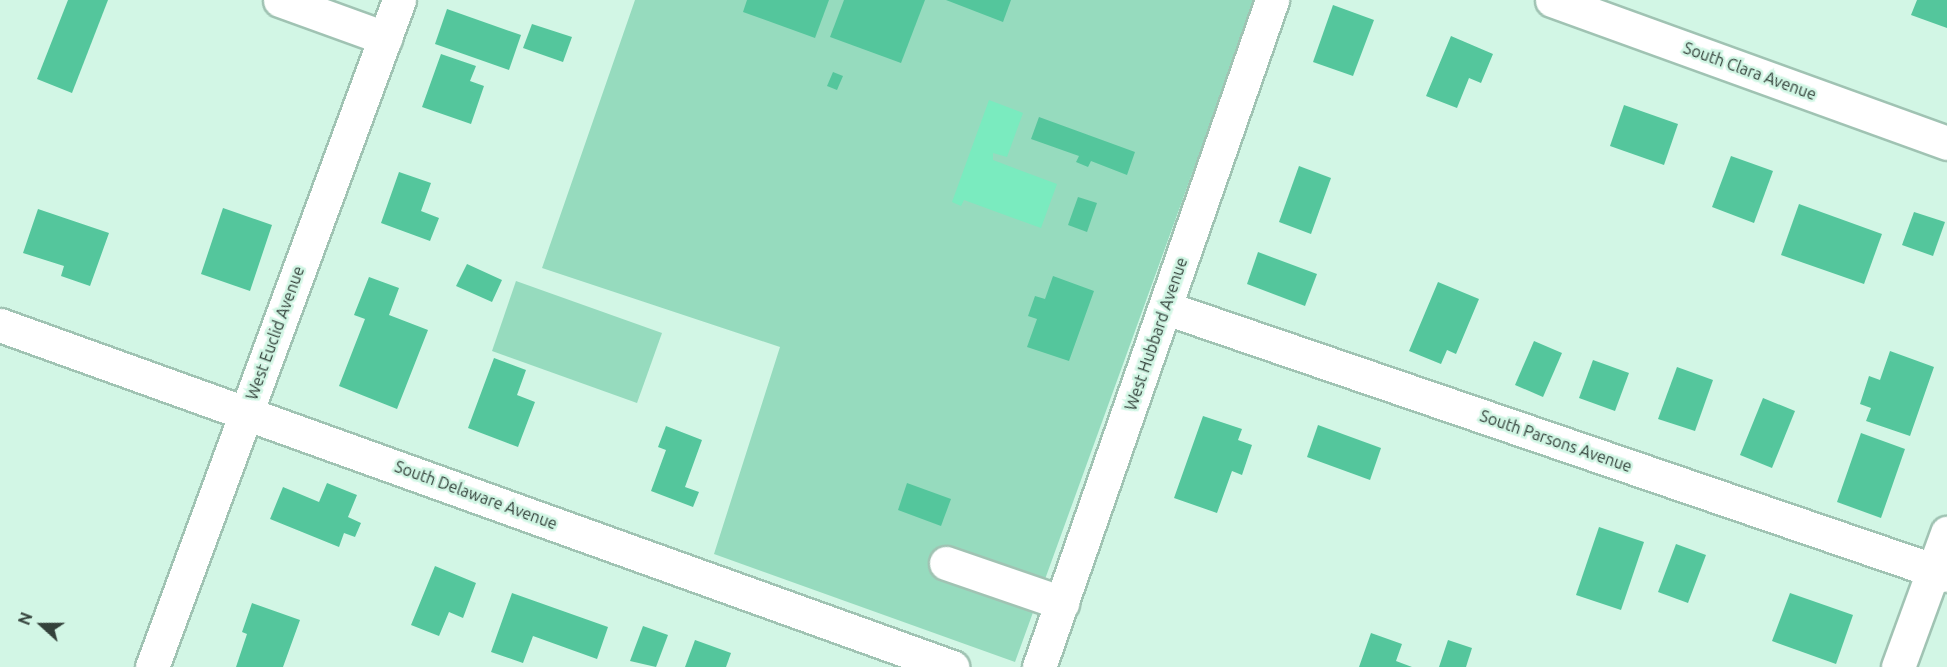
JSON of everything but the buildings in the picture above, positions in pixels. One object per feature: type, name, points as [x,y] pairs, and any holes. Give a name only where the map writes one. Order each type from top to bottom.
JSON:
[{"type":"street","points":[[280,0],[385,38]]},
{"type":"street","name":"West Euclid Avenue","points":[[152,667],[399,0]]},
{"type":"street","name":"West Hubbard Avenue","points":[[1039,667],[1272,0]]},
{"type":"street","name":"South Clara Avenue","points":[[1552,0],[1947,143]]},
{"type":"street","name":"South Parsons Avenue","points":[[1166,308],[1940,572]]},
{"type":"street","name":"South Delaware Avenue","points":[[0,325],[952,667]]},
{"type":"street","points":[[1898,667],[1940,572],[1947,532]]},
{"type":"street","points":[[946,563],[1062,603]]},
{"type":"shaded area","points":[[635,0],[1255,0],[1015,662],[714,554],[780,347],[542,268]]},
{"type":"shaded area","points":[[989,100],[1023,113],[1007,157],[993,153],[993,160],[1057,184],[1041,228],[964,200],[961,206],[952,202]]},
{"type":"shaded area","points":[[516,281],[662,333],[637,403],[492,351]]}]
